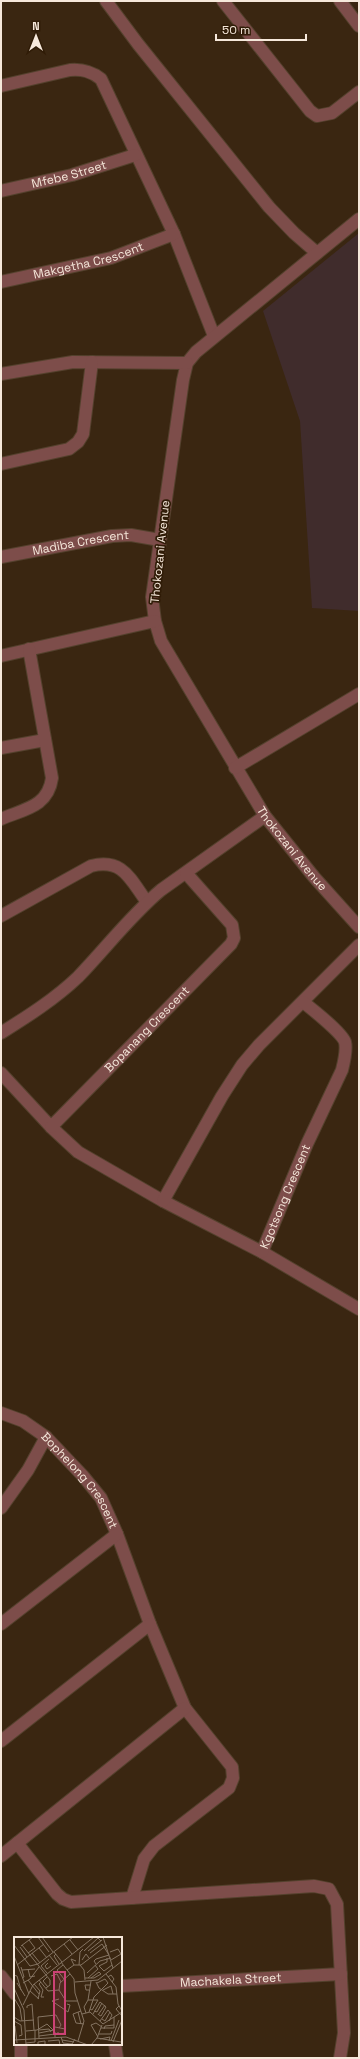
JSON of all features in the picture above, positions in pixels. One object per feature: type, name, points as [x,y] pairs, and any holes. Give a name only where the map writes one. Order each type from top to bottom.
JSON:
[{"type":"street","points":[[106,1],[138,44],[269,207],[294,233],[318,253]]},
{"type":"street","points":[[223,1],[310,111],[317,116],[332,113],[359,92]]},
{"type":"street","points":[[340,1],[359,26]]},
{"type":"street","points":[[1,86],[70,70],[82,70],[93,73],[101,79],[174,234],[214,336]]},
{"type":"street","name":"Mfebe Street","points":[[1,191],[72,175],[136,155]]},
{"type":"street","points":[[1,374],[44,365],[72,362],[187,363],[214,336],[359,219]]},
{"type":"street","name":"Makgetha Crescent","points":[[1,282],[111,258],[174,234]]},
{"type":"street","points":[[1,464],[69,449],[78,442],[83,434],[92,362]]},
{"type":"street","name":"Thokozani Avenue","points":[[187,363],[183,380],[152,597],[155,621],[161,641],[235,768],[265,816],[314,877],[359,927]]},
{"type":"street","name":"Madiba Crescent","points":[[1,557],[112,536],[131,535],[160,540]]},
{"type":"street","points":[[1,656],[155,621]]},
{"type":"street","points":[[1,819],[38,804],[46,796],[50,788],[52,778],[29,650]]},
{"type":"street","points":[[235,768],[359,694]]},
{"type":"street","points":[[1,748],[45,740]]},
{"type":"street","points":[[1,1033],[40,1008],[77,978],[147,902],[265,816]]},
{"type":"street","points":[[1,916],[91,866],[102,863],[115,865],[124,871],[147,902]]},
{"type":"street","name":"Bopanang Crescent","points":[[51,1127],[231,944],[234,938],[232,925],[186,873]]},
{"type":"street","points":[[163,1201],[222,1096],[242,1065],[359,945]]},
{"type":"street","name":"Kgotsong Crescent","points":[[51,1127],[78,1152],[163,1201],[262,1252],[307,1144],[342,1070],[344,1060],[345,1042],[339,1034],[303,1002]]},
{"type":"street","points":[[1,1073],[51,1127]]},
{"type":"street","points":[[262,1252],[359,1309]]},
{"type":"street","points":[[1,1413],[23,1421],[46,1437]]},
{"type":"street","name":"Bophelong Crescent","points":[[1,1508],[28,1470],[46,1437],[101,1498],[117,1534],[1,1624]]},
{"type":"street","points":[[117,1534],[150,1624],[186,1708],[232,1767],[232,1783],[229,1788],[154,1846],[144,1859],[132,1898]]},
{"type":"street","points":[[1,1741],[150,1624]]},
{"type":"street","points":[[1,1856],[186,1708]]},
{"type":"street","points":[[18,1843],[63,1899],[72,1902],[294,1887],[325,1887],[332,1893],[337,1904],[344,2033],[340,2058]]},
{"type":"street","name":"Machakela Street","points":[[122,1986],[341,1974]]},
{"type":"street","points":[[1,1976],[14,1993]]},
{"type":"street","points":[[21,2045],[21,2058]]},
{"type":"street","points":[[115,2045],[116,2058]]},
{"type":"shaded area","points":[[359,233],[359,611],[312,608],[300,421],[263,311]]}]
